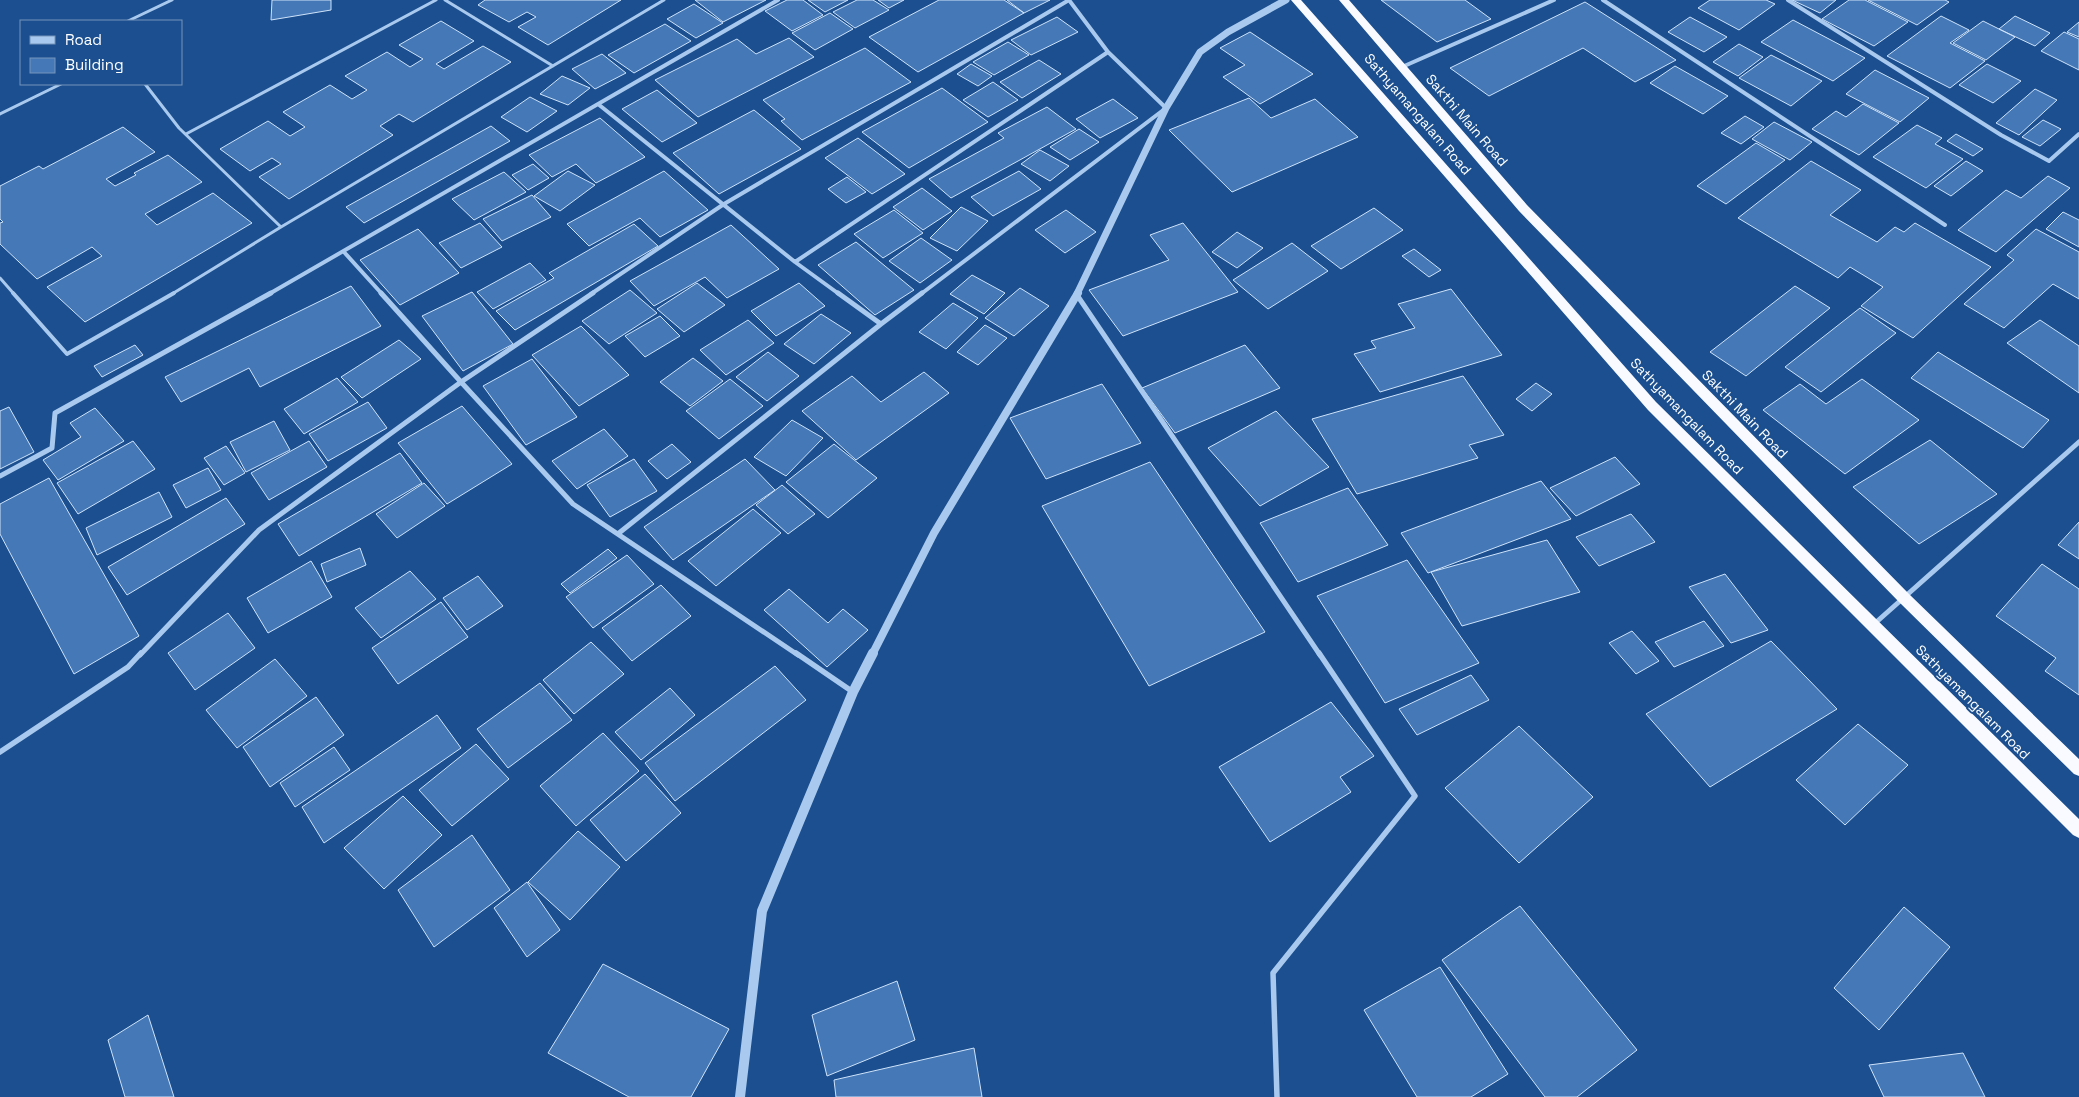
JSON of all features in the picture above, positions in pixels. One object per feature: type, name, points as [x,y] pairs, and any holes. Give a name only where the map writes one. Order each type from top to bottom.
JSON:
[{"type":"highway","name":"Sathyamangalam Road","points":[[1296,0],[1652,406],[2079,830]]},
{"type":"highway","name":"Sakthi Main Road","points":[[1344,0],[1523,208],[1904,598],[2079,769]]},
{"type":"street","points":[[0,476],[52,448],[54,413],[344,252],[778,0]]},
{"type":"street","points":[[0,752],[128,667],[259,530],[461,382],[724,204],[1069,0],[1108,52],[1166,108]]},
{"type":"street","points":[[740,1097],[762,911],[853,692],[934,533],[1077,295],[1166,108],[1200,52],[1228,32],[1286,0]]},
{"type":"street","points":[[1402,67],[1554,0]]},
{"type":"street","points":[[1603,0],[1945,225]]},
{"type":"street","points":[[1788,0],[2001,135],[2049,161],[2079,134]]},
{"type":"street","points":[[795,262],[1108,52]]},
{"type":"street","points":[[598,104],[795,262],[880,324]]},
{"type":"street","points":[[619,533],[880,324],[1166,108]]},
{"type":"street","points":[[344,252],[572,504],[619,533],[853,692]]},
{"type":"street","points":[[1077,295],[1415,796],[1273,973],[1277,1097]]},
{"type":"street","points":[[1873,625],[2079,442]]},
{"type":"lane","points":[[130,20],[172,0]]},
{"type":"lane","points":[[186,134],[436,0]]},
{"type":"lane","points":[[445,0],[553,66]]},
{"type":"lane","points":[[0,278],[67,354],[154,305],[281,227],[664,0]]},
{"type":"lane","points":[[0,114],[59,85]]},
{"type":"lane","points":[[146,85],[186,134],[281,227]]},
{"type":"building","points":[[272,0],[331,0],[331,10],[271,20]]},
{"type":"building","points":[[485,0],[621,0],[548,45],[518,27],[536,17],[527,12],[509,22],[478,5]]},
{"type":"building","points":[[695,0],[766,0],[723,22]]},
{"type":"building","points":[[787,0],[803,0],[823,15],[792,31],[765,11]]},
{"type":"building","points":[[808,0],[848,0],[825,12]]},
{"type":"building","points":[[857,0],[873,0],[889,10],[855,28],[833,12]]},
{"type":"building","points":[[878,0],[904,0],[889,8]]},
{"type":"building","points":[[939,0],[1004,0],[1024,13],[918,72],[869,37]]},
{"type":"building","points":[[1007,0],[1050,0],[1024,13]]},
{"type":"building","points":[[1381,0],[1465,0],[1491,19],[1437,42]]},
{"type":"building","points":[[1710,0],[1766,0],[1775,4],[1739,30],[1698,8]]},
{"type":"building","points":[[1792,0],[1836,0],[1820,13]]},
{"type":"building","points":[[1849,0],[1865,0],[1908,22],[1874,46],[1822,19]]},
{"type":"building","points":[[1868,0],[1945,0],[1949,2],[1917,25]]},
{"type":"building","points":[[1585,2],[1676,60],[1635,82],[1583,48],[1489,96],[1450,68]]},
{"type":"building","points":[[694,4],[723,23],[696,38],[667,19]]},
{"type":"building","points":[[830,13],[853,29],[815,50],[792,33]]},
{"type":"building","points":[[1941,16],[1969,30],[1950,43],[1985,61],[1950,88],[1887,56]]},
{"type":"building","points":[[2015,16],[2050,33],[2035,46],[1999,29]]},
{"type":"building","points":[[1057,17],[1078,32],[1031,55],[1011,40]]},
{"type":"building","points":[[1690,17],[1727,37],[1704,52],[1668,32]]},
{"type":"building","points":[[1793,20],[1865,58],[1833,81],[1761,42]]},
{"type":"building","points":[[441,21],[474,41],[436,64],[444,69],[483,46],[511,62],[413,122],[399,114],[380,126],[393,135],[289,199],[259,177],[281,164],[272,158],[250,171],[220,149],[268,121],[290,136],[305,127],[283,112],[330,85],[352,99],[367,90],[345,76],[387,52],[410,67],[423,59],[399,45]]},
{"type":"building","points":[[1983,21],[2015,37],[1986,60],[1953,43]]},
{"type":"building","points":[[2079,22],[2079,37],[2067,32]]},
{"type":"building","points":[[665,24],[691,41],[634,73],[608,55]]},
{"type":"building","points":[[1250,32],[1313,74],[1260,104],[1223,77],[1245,65],[1220,48]]},
{"type":"building","points":[[2064,32],[2079,39],[2079,70],[2041,51]]},
{"type":"building","points":[[789,38],[814,57],[698,117],[655,80],[737,39],[756,54]]},
{"type":"building","points":[[1008,42],[1029,55],[994,75],[973,62]]},
{"type":"building","points":[[1739,44],[1763,57],[1738,76],[1713,62]]},
{"type":"building","points":[[865,48],[911,82],[802,140],[781,121],[785,119],[763,100]]},
{"type":"building","points":[[602,54],[626,73],[595,89],[572,69]]},
{"type":"building","points":[[1771,55],[1822,81],[1791,106],[1739,78]]},
{"type":"building","points":[[1039,60],[1061,74],[1022,98],[1000,82]]},
{"type":"building","points":[[971,64],[992,76],[978,86],[957,74]]},
{"type":"building","points":[[1987,64],[2021,81],[1993,103],[1959,85]]},
{"type":"building","points":[[1675,66],[1728,96],[1703,114],[1650,83]]},
{"type":"building","points":[[1875,70],[1929,98],[1900,122],[1846,94]]},
{"type":"building","points":[[562,76],[590,88],[568,105],[540,94]]},
{"type":"building","points":[[993,82],[1018,100],[988,117],[963,100]]},
{"type":"building","points":[[942,88],[988,122],[909,168],[862,132]]},
{"type":"building","points":[[2035,89],[2057,100],[2019,135],[1996,123]]},
{"type":"building","points":[[657,90],[697,123],[662,142],[622,109]]},
{"type":"building","points":[[530,97],[557,111],[527,132],[501,117]]},
{"type":"building","points":[[1249,98],[1271,118],[1315,99],[1358,137],[1232,192],[1169,130]]},
{"type":"building","points":[[1113,99],[1138,118],[1100,138],[1076,119]]},
{"type":"building","points":[[1863,104],[1899,123],[1859,155],[1812,129],[1836,111],[1846,117]]},
{"type":"building","points":[[1047,107],[1076,129],[951,198],[929,179],[1004,138],[998,133]]},
{"type":"building","points":[[754,110],[801,149],[719,194],[673,153]]},
{"type":"building","points":[[1745,116],[1764,127],[1741,144],[1721,133]]},
{"type":"building","points":[[600,118],[645,157],[596,183],[576,164],[552,177],[529,155]]},
{"type":"building","points":[[2043,120],[2061,129],[2040,146],[2022,137]]},
{"type":"building","points":[[1774,122],[1812,142],[1790,160],[1752,139]]},
{"type":"building","points":[[1917,125],[1942,138],[1935,144],[1963,159],[1926,188],[1873,157]]},
{"type":"building","points":[[491,126],[510,141],[364,223],[346,207]]},
{"type":"building","points":[[123,127],[155,152],[106,179],[115,186],[136,175],[134,173],[168,155],[202,182],[145,214],[157,225],[213,193],[252,223],[85,322],[47,287],[102,256],[92,247],[37,279],[0,244],[0,223],[3,222],[0,219],[0,186],[39,166],[43,169]]},
{"type":"building","points":[[1079,129],[1099,142],[1070,160],[1050,147]]},
{"type":"building","points":[[1956,134],[1983,149],[1973,156],[1947,141]]},
{"type":"building","points":[[858,138],[905,174],[872,194],[825,158]]},
{"type":"building","points":[[1756,143],[1785,160],[1726,204],[1697,186]]},
{"type":"building","points":[[1040,150],[1069,166],[1050,181],[1021,164]]},
{"type":"building","points":[[1811,161],[1861,190],[1830,215],[1877,242],[1895,227],[1904,232],[1915,223],[1991,267],[1913,338],[1861,306],[1883,287],[1850,267],[1838,278],[1738,218]]},
{"type":"building","points":[[1966,161],[1983,171],[1951,196],[1934,186]]},
{"type":"building","points":[[533,164],[549,178],[528,190],[512,175]]},
{"type":"building","points":[[568,171],[595,185],[560,211],[534,196]]},
{"type":"building","points":[[664,171],[708,210],[660,237],[640,218],[589,246],[567,224]]},
{"type":"building","points":[[1019,171],[1041,189],[993,216],[971,197]]},
{"type":"building","points":[[504,172],[526,192],[474,220],[452,199]]},
{"type":"building","points":[[2048,176],[2070,188],[1996,252],[1958,230],[2006,190],[2021,198]]},
{"type":"building","points":[[847,177],[866,192],[846,203],[828,189]]},
{"type":"building","points":[[922,188],[952,211],[923,230],[893,207]]},
{"type":"building","points":[[532,195],[551,217],[502,241],[483,219]]},
{"type":"building","points":[[961,207],[988,221],[957,251],[930,238]]},
{"type":"building","points":[[1374,208],[1403,230],[1341,269],[1311,246]]},
{"type":"building","points":[[894,210],[923,233],[883,258],[854,234]]},
{"type":"building","points":[[1066,210],[1096,232],[1065,253],[1035,230]]},
{"type":"building","points":[[2063,212],[2079,220],[2079,247],[2046,229]]},
{"type":"building","points":[[480,223],[502,247],[461,268],[439,243]]},
{"type":"building","points":[[1183,223],[1238,292],[1123,336],[1089,290],[1169,260],[1150,235]]},
{"type":"building","points":[[634,224],[658,246],[515,330],[496,311],[554,278],[549,273]]},
{"type":"building","points":[[731,225],[779,269],[727,298],[705,277],[654,306],[630,281]]},
{"type":"building","points":[[418,229],[459,273],[400,305],[360,260]]},
{"type":"building","points":[[2036,229],[2079,252],[2079,299],[2053,284],[2004,328],[1964,304],[2014,260],[2007,255]]},
{"type":"building","points":[[1237,232],[1263,248],[1237,268],[1212,252]]},
{"type":"building","points":[[921,238],[952,260],[920,283],[889,261]]},
{"type":"building","points":[[856,242],[914,290],[875,315],[818,265]]},
{"type":"building","points":[[1292,243],[1328,271],[1268,309],[1233,280]]},
{"type":"building","points":[[1414,249],[1441,270],[1429,277],[1402,256]]},
{"type":"building","points":[[530,263],[546,280],[493,309],[477,292]]},
{"type":"building","points":[[972,275],[1005,293],[984,314],[950,294]]},
{"type":"building","points":[[697,283],[725,305],[684,332],[657,309]]},
{"type":"building","points":[[799,283],[825,306],[776,336],[751,311]]},
{"type":"building","points":[[351,286],[381,326],[260,387],[249,368],[181,402],[165,377]]},
{"type":"building","points":[[1795,286],[1830,308],[1746,376],[1710,352]]},
{"type":"building","points":[[1020,288],[1049,306],[1014,336],[985,318]]},
{"type":"building","points":[[1451,289],[1502,355],[1380,392],[1354,354],[1376,348],[1371,341],[1415,328],[1398,304]]},
{"type":"building","points":[[630,290],[657,313],[609,344],[582,321]]},
{"type":"building","points":[[472,292],[513,344],[463,371],[422,316]]},
{"type":"building","points":[[953,303],[978,318],[946,349],[919,332]]},
{"type":"building","points":[[1860,308],[1896,333],[1821,392],[1785,367]]},
{"type":"building","points":[[821,314],[851,333],[814,364],[784,344]]},
{"type":"building","points":[[660,316],[680,336],[645,357],[625,336]]},
{"type":"building","points":[[748,320],[774,343],[726,375],[700,350]]},
{"type":"building","points":[[2040,320],[2079,346],[2079,393],[2007,343]]},
{"type":"building","points":[[985,325],[1007,338],[978,365],[957,352]]},
{"type":"building","points":[[581,326],[629,375],[579,406],[532,355]]},
{"type":"building","points":[[399,340],[421,359],[362,398],[341,377]]},
{"type":"building","points":[[135,345],[143,355],[102,377],[94,366]]},
{"type":"building","points":[[1245,345],[1280,388],[1175,433],[1142,388]]},
{"type":"building","points":[[768,352],[799,376],[767,401],[736,377]]},
{"type":"building","points":[[1938,352],[2049,420],[2023,448],[1911,378]]},
{"type":"building","points":[[693,358],[723,381],[690,406],[660,382]]},
{"type":"building","points":[[532,359],[577,417],[526,445],[483,386]]},
{"type":"building","points":[[924,372],[949,393],[856,460],[802,411],[852,376],[881,402]]},
{"type":"building","points":[[1463,376],[1504,435],[1469,445],[1478,458],[1357,494],[1312,419]]},
{"type":"building","points":[[337,378],[358,402],[304,434],[284,409]]},
{"type":"building","points":[[730,379],[763,406],[719,439],[686,411]]},
{"type":"building","points":[[1862,379],[1919,420],[1845,474],[1763,410],[1800,384],[1826,404]]},
{"type":"building","points":[[1536,383],[1552,394],[1532,411],[1516,399]]},
{"type":"building","points":[[1102,384],[1141,443],[1046,479],[1010,418]]},
{"type":"building","points":[[368,402],[387,428],[328,461],[309,434]]},
{"type":"building","points":[[462,406],[512,464],[447,504],[398,443]]},
{"type":"building","points":[[9,407],[34,452],[0,469],[0,411]]},
{"type":"building","points":[[95,408],[124,441],[58,480],[43,460],[81,437],[70,423]]},
{"type":"building","points":[[1276,411],[1329,467],[1260,506],[1208,448]]},
{"type":"building","points":[[792,420],[823,438],[786,476],[754,457]]},
{"type":"building","points":[[274,421],[290,450],[246,472],[230,442]]},
{"type":"building","points":[[604,429],[628,456],[577,489],[552,461]]},
{"type":"building","points":[[1930,440],[1997,494],[1919,544],[1853,487]]},
{"type":"building","points":[[133,441],[155,469],[78,514],[57,483]]},
{"type":"building","points":[[309,441],[327,467],[269,500],[251,473]]},
{"type":"building","points":[[672,444],[691,462],[667,479],[648,461]]},
{"type":"building","points":[[834,444],[877,478],[828,518],[786,482]]},
{"type":"building","points":[[226,446],[245,473],[224,485],[204,458]]},
{"type":"building","points":[[400,453],[422,483],[299,556],[278,524]]},
{"type":"building","points":[[1615,457],[1640,484],[1576,516],[1550,488]]},
{"type":"building","points":[[634,459],[657,491],[610,517],[587,485]]},
{"type":"building","points":[[745,459],[775,490],[673,560],[644,527]]},
{"type":"building","points":[[1150,462],[1265,632],[1149,686],[1042,506]]},
{"type":"building","points":[[208,468],[221,490],[186,508],[173,485]]},
{"type":"building","points":[[49,478],[139,636],[74,674],[0,534],[0,504]]},
{"type":"building","points":[[1541,481],[1571,519],[1428,573],[1401,533]]},
{"type":"building","points":[[424,483],[445,506],[397,538],[376,514]]},
{"type":"building","points":[[782,485],[815,514],[788,534],[756,505]]},
{"type":"building","points":[[1348,488],[1388,545],[1298,582],[1260,523]]},
{"type":"building","points":[[159,492],[172,517],[97,555],[86,528]]},
{"type":"building","points":[[226,498],[245,524],[127,595],[108,567]]},
{"type":"building","points":[[753,509],[781,533],[716,586],[688,561]]},
{"type":"building","points":[[1631,514],[1655,542],[1599,566],[1576,537]]},
{"type":"building","points":[[2079,522],[2079,559],[2058,545]]},
{"type":"building","points":[[1547,540],[1580,592],[1462,626],[1431,572]]},
{"type":"building","points":[[360,548],[366,565],[327,582],[321,564]]},
{"type":"building","points":[[608,549],[617,558],[570,593],[561,584]]},
{"type":"building","points":[[627,555],[654,584],[593,628],[566,597]]},
{"type":"building","points":[[1407,560],[1479,663],[1385,703],[1317,596]]},
{"type":"building","points":[[311,561],[332,597],[268,633],[247,598]]},
{"type":"building","points":[[2042,564],[2079,589],[2079,695],[2045,671],[2056,658],[1996,616]]},
{"type":"building","points":[[410,571],[436,599],[381,638],[355,608]]},
{"type":"building","points":[[1725,574],[1768,630],[1731,643],[1689,587]]},
{"type":"building","points":[[478,576],[503,606],[467,630],[443,598]]},
{"type":"building","points":[[661,585],[691,616],[632,661],[602,628]]},
{"type":"building","points":[[789,589],[828,623],[843,609],[868,630],[827,667],[764,610]]},
{"type":"building","points":[[441,602],[468,637],[398,684],[372,648]]},
{"type":"building","points":[[228,613],[255,648],[195,690],[168,653]]},
{"type":"building","points":[[1704,621],[1724,646],[1674,667],[1655,642]]},
{"type":"building","points":[[1632,631],[1659,661],[1636,674],[1609,643]]},
{"type":"building","points":[[1771,641],[1837,709],[1710,787],[1646,714]]},
{"type":"building","points":[[591,642],[624,674],[574,714],[543,680]]},
{"type":"building","points":[[275,659],[307,696],[237,748],[206,710]]},
{"type":"building","points":[[775,666],[806,700],[675,801],[645,763]]},
{"type":"building","points":[[1471,675],[1489,700],[1417,735],[1399,709]]},
{"type":"building","points":[[540,683],[572,720],[508,768],[477,729]]},
{"type":"building","points":[[670,688],[695,715],[641,760],[615,732]]},
{"type":"building","points":[[316,697],[344,735],[270,787],[243,747]]},
{"type":"building","points":[[1331,702],[1374,756],[1340,777],[1351,792],[1270,842],[1219,767]]},
{"type":"building","points":[[437,715],[461,748],[324,843],[302,807]]},
{"type":"building","points":[[1858,724],[1908,765],[1845,825],[1796,780]]},
{"type":"building","points":[[1519,726],[1593,797],[1519,863],[1445,788]]},
{"type":"building","points":[[603,733],[639,771],[576,826],[540,786]]},
{"type":"building","points":[[476,744],[509,779],[452,826],[419,790]]},
{"type":"building","points":[[334,747],[350,770],[295,807],[280,783]]},
{"type":"building","points":[[645,774],[681,813],[626,861],[590,820]]},
{"type":"building","points":[[403,796],[442,835],[384,889],[344,848]]},
{"type":"building","points":[[578,831],[620,867],[570,920],[528,882]]},
{"type":"building","points":[[472,835],[510,890],[434,947],[398,890]]},
{"type":"building","points":[[527,882],[560,930],[527,957],[494,908]]},
{"type":"building","points":[[1520,906],[1637,1050],[1577,1097],[1545,1097],[1442,960]]},
{"type":"building","points":[[1904,907],[1950,947],[1879,1030],[1834,988]]},
{"type":"building","points":[[603,964],[729,1029],[691,1097],[629,1097],[548,1053]]},
{"type":"building","points":[[1440,967],[1508,1074],[1471,1097],[1417,1097],[1364,1010]]},
{"type":"building","points":[[897,981],[915,1040],[827,1076],[812,1015]]},
{"type":"building","points":[[148,1015],[174,1097],[125,1097],[108,1040]]},
{"type":"building","points":[[974,1048],[982,1097],[836,1097],[834,1080]]},
{"type":"building","points":[[1963,1053],[1985,1097],[1884,1097],[1869,1065]]}]
